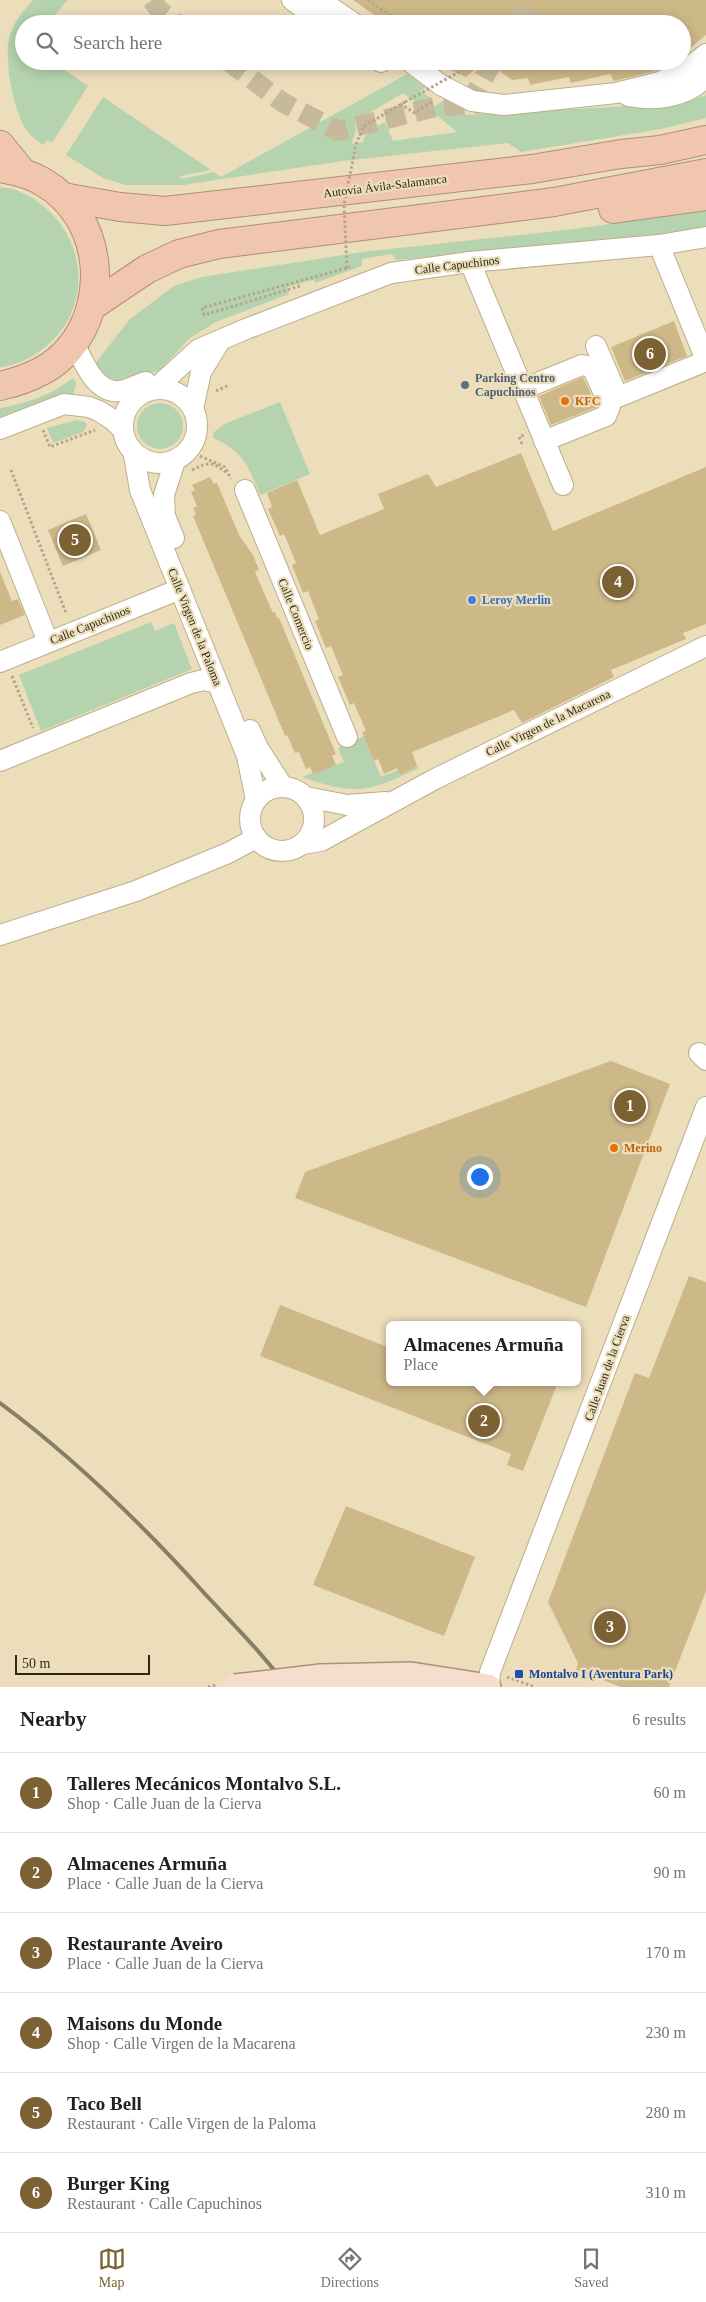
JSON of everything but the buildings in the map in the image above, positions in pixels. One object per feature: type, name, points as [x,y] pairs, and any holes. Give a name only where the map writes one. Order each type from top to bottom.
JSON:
[{"type":"highway","points":[[621,154],[659,136],[706,125]]},
{"type":"highway","name":"Autovía Ávila-Salamanca","points":[[63,197],[120,208],[165,212],[532,169],[621,154],[660,150],[706,140]]},
{"type":"highway","points":[[0,145],[11,170],[44,183],[63,197],[81,220],[92,248],[96,277],[92,306],[83,329],[71,347],[47,369],[22,381],[0,386]]},
{"type":"highway","points":[[92,306],[147,269],[179,254],[219,244],[554,202],[706,173]]},
{"type":"highway","points":[[454,214],[551,218],[706,196]]},
{"type":"main road","points":[[235,1687],[321,1676],[411,1675],[488,1687]]},
{"type":"street","points":[[292,0],[313,15]]},
{"type":"street","points":[[320,0],[342,15]]},
{"type":"street","points":[[691,65],[706,54]]},
{"type":"street","points":[[421,70],[441,85],[472,101],[504,105],[616,93],[660,82],[683,70]]},
{"type":"street","points":[[616,93],[638,98],[657,98],[690,89],[706,76]]},
{"type":"street","name":"Calle Capuchinos","points":[[163,382],[199,349],[392,273],[470,262],[659,245],[706,237]]},
{"type":"street","points":[[596,346],[618,396],[706,360],[659,245]]},
{"type":"street","points":[[470,262],[563,485]]},
{"type":"street","points":[[112,428],[134,455],[147,462],[181,467],[194,441],[197,425],[194,409],[201,372],[220,341]]},
{"type":"street","points":[[71,347],[95,380],[113,391],[130,389],[142,382],[163,382],[171,390],[184,397],[194,409]]},
{"type":"street","points":[[71,347],[80,371],[100,393],[110,398],[134,398]]},
{"type":"street","points":[[523,389],[586,365],[592,367],[610,407],[606,416],[544,441]]},
{"type":"street","points":[[112,428],[134,398],[163,382]]},
{"type":"street","points":[[0,429],[64,404],[89,407],[99,411],[113,420],[112,428]]},
{"type":"street","name":"Calle Virgen de la Paloma","points":[[134,455],[140,490],[247,756],[256,800]]},
{"type":"street","name":"Calle Virgen de la Paloma","points":[[181,467],[164,495],[165,516],[258,748],[283,787]]},
{"type":"street","name":"Calle Comercio","points":[[245,490],[347,737]]},
{"type":"street","points":[[0,521],[48,642]]},
{"type":"street","name":"Calle Capuchinos","points":[[5,668],[48,642],[180,588]]},
{"type":"street","name":"Calle Virgen de la Macarena","points":[[302,844],[321,841],[348,828],[390,801],[706,646]]},
{"type":"street","points":[[0,761],[191,683],[204,680],[217,683]]},
{"type":"street","points":[[283,787],[295,790],[306,797],[314,812],[312,830],[302,844],[291,850],[278,851],[266,847],[256,838],[251,826],[250,812],[256,800],[268,790],[283,787]]},
{"type":"street","name":"Calle Virgen de la Macarena","points":[[306,797],[347,805],[390,801]]},
{"type":"street","points":[[0,935],[136,891],[228,853],[256,838]]},
{"type":"street","name":"Calle Juan de la Cierva","points":[[488,1687],[490,1672],[706,1107]]},
{"type":"street","name":"Calle Juan de la Cierva","points":[[458,1681],[477,1668],[507,1628]]},
{"type":"path","points":[[368,0],[390,15]]},
{"type":"path","points":[[302,286],[204,315],[202,308],[347,268],[344,205],[356,144],[364,126],[461,70]]},
{"type":"path","points":[[400,104],[415,113],[436,100]]},
{"type":"path","points":[[214,392],[229,385]]},
{"type":"path","points":[[41,424],[50,447],[112,428]]},
{"type":"path","points":[[200,456],[219,463],[228,470]]},
{"type":"path","points":[[181,467],[210,463],[230,475]]},
{"type":"path","points":[[11,470],[66,613]]},
{"type":"path","points":[[5,668],[37,737]]},
{"type":"green space","points":[[33,0],[68,0],[55,15],[20,15]]},
{"type":"green space","points":[[15,25],[15,70],[65,70],[88,86],[52,143],[47,140],[43,145],[30,134],[18,111],[8,68],[11,32]]},
{"type":"green space","points":[[407,74],[427,87],[420,91],[431,98],[419,105],[403,93],[355,121],[356,130],[352,144],[363,142],[368,132],[385,122],[393,141],[457,132],[430,110],[445,99],[467,115],[684,103],[706,95],[706,118],[661,129],[521,152],[508,143],[343,161],[183,185],[126,185],[103,178],[66,155],[103,97],[211,170],[180,176],[181,179],[214,172],[221,177]]},
{"type":"green space","points":[[0,187],[17,190],[27,195],[42,205],[57,220],[68,237],[76,256],[78,276],[77,295],[71,314],[60,332],[45,347],[30,357],[12,365],[0,367]]},
{"type":"green space","points":[[706,211],[706,227],[682,232],[396,260],[392,254],[362,259],[362,266],[315,283],[313,280],[288,287],[289,294],[216,322],[190,338],[160,370],[115,386],[93,366],[130,319],[174,286],[202,277],[362,252],[566,230]]},
{"type":"green space","points":[[73,378],[76,383],[73,397],[0,421],[0,408],[39,398]]},
{"type":"green space","points":[[280,402],[310,474],[260,495],[244,461],[232,449],[213,438],[214,432],[224,424]]},
{"type":"green space","points":[[155,403],[165,403],[179,413],[183,426],[179,439],[173,445],[165,449],[155,449],[141,439],[137,431],[137,421],[147,407]]},
{"type":"green space","points":[[77,420],[85,422],[87,425],[83,432],[53,443],[47,428]]},
{"type":"green space","points":[[151,622],[155,631],[174,623],[192,669],[41,731],[19,675]]},
{"type":"green space","points":[[364,736],[381,777],[398,770],[400,775],[417,766],[419,768],[387,782],[362,789],[336,787],[302,777],[344,762],[338,748]]},
{"type":"tunnel","points":[[152,0],[165,15]]},
{"type":"tunnel","points":[[523,15],[532,0]]},
{"type":"tunnel","points":[[240,70],[282,102],[338,131],[435,107],[484,103]]},
{"type":"tunnel","points":[[469,104],[488,70]]},
{"type":"railway","points":[[0,1403],[82,1470],[133,1518],[248,1640],[287,1687]]},
{"type":"place","name":"Burger King","points":[[650,354]]},
{"type":"place","name":"Parking Centro Capuchinos","points":[[465,385]]},
{"type":"place","name":"KFC","points":[[565,401]]},
{"type":"place","name":"Taco Bell","points":[[75,540]]},
{"type":"place","name":"Maisons du Monde","points":[[618,582]]},
{"type":"place","name":"Leroy Merlin","points":[[472,600]]},
{"type":"place","name":"Talleres Mecánicos Montalvo S.L.","points":[[630,1106]]},
{"type":"place","name":"Merino","points":[[614,1148]]},
{"type":"place","name":"Almacenes Armuña","points":[[484,1421]]},
{"type":"place","name":"Restaurante Aveiro","points":[[610,1627]]},
{"type":"place","name":"Montalvo I (Aventura Park)","points":[[519,1674]]}]
